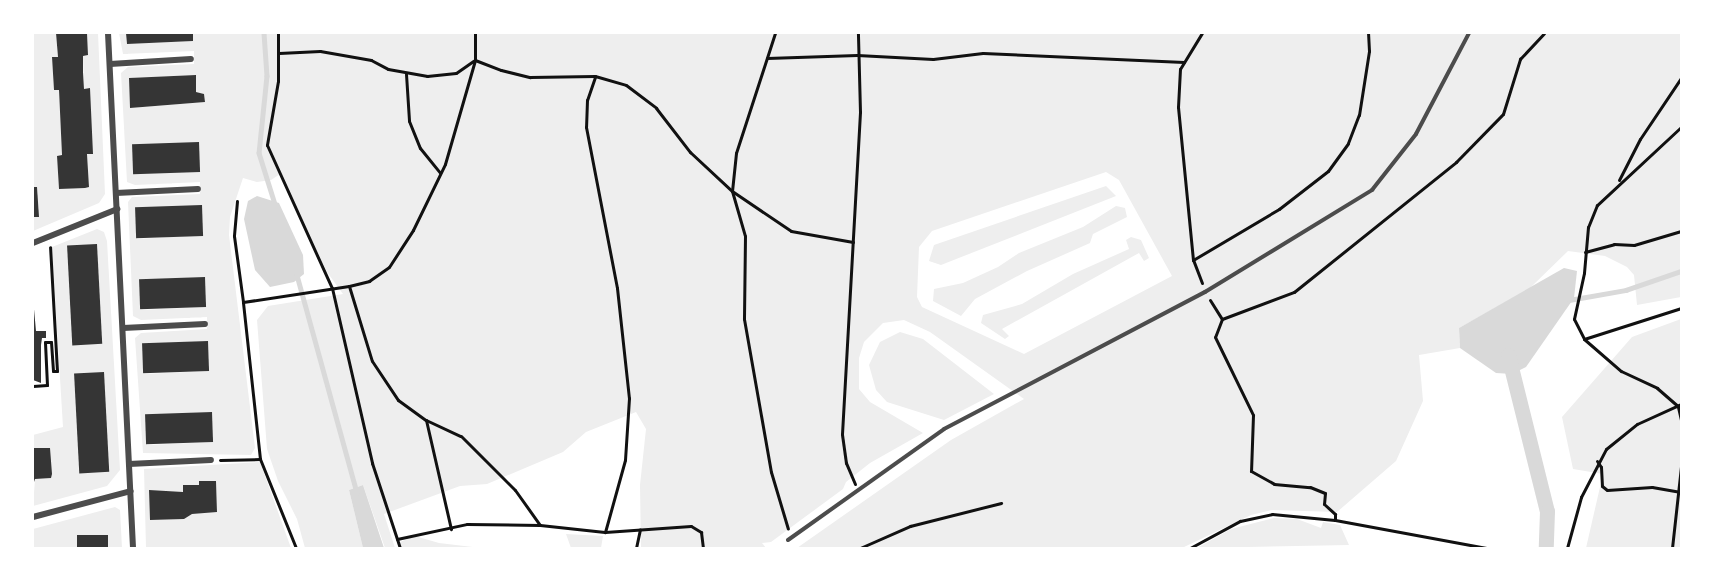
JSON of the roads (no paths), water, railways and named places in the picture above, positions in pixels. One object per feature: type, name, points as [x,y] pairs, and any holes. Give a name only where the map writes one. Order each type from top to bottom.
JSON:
[{"type":"street","points":[[108,33],[133,548]]},
{"type":"street","points":[[110,64],[191,58]]},
{"type":"street","points":[[116,193],[198,189]]},
{"type":"street","points":[[33,243],[117,209]]},
{"type":"street","points":[[123,328],[205,324]]},
{"type":"street","points":[[129,464],[211,460]]},
{"type":"street","points":[[33,517],[131,491]]},
{"type":"lane","points":[[788,540],[944,429],[1205,292],[1353,203],[1385,178],[1416,135],[1469,33]]},
{"type":"waterway","points":[[264,33],[267,76],[259,153],[275,204]]},
{"type":"waterway","points":[[1569,300],[1626,290],[1681,271]]},
{"type":"waterway","points":[[297,275],[357,493]]},
{"type":"waterway","points":[[1508,355],[1547,511],[1546,548]]}]
